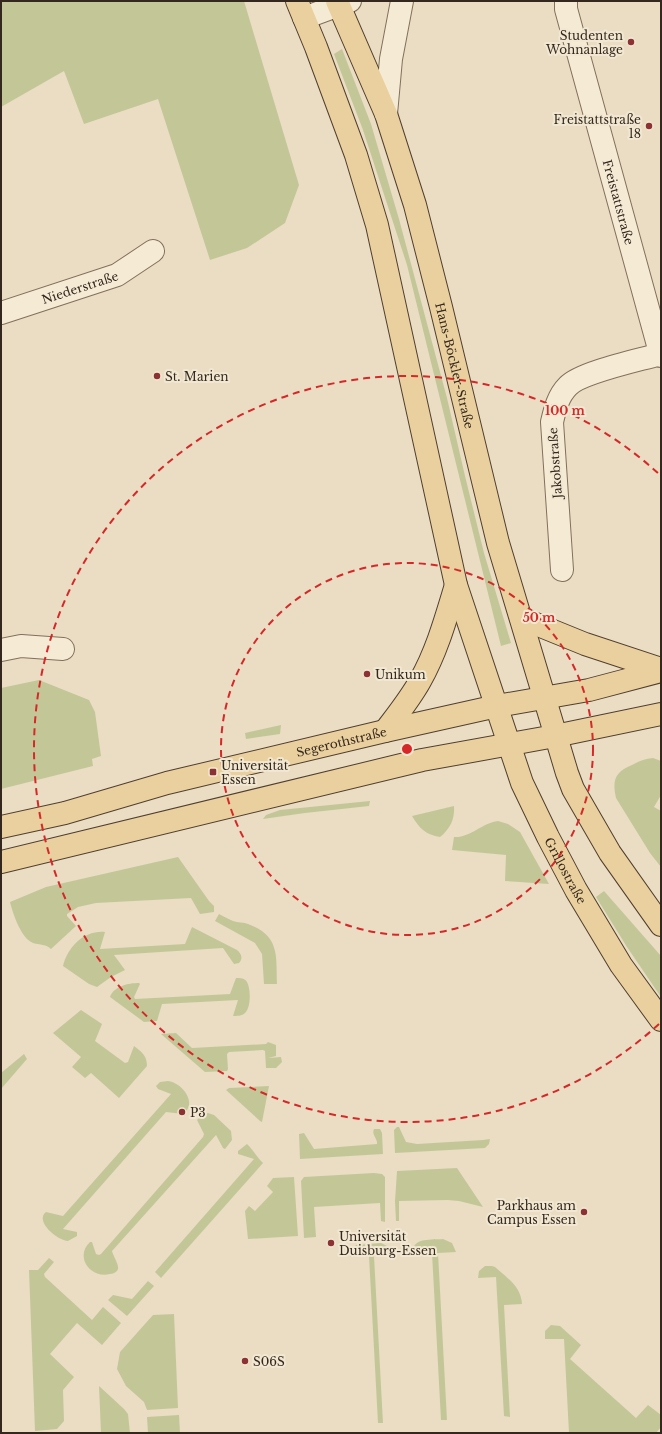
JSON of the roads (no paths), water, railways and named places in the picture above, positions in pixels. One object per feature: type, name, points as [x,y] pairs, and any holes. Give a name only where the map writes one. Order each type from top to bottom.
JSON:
[{"type":"main road","name":"Hans-Böckler-Straße","points":[[342,2],[350,33],[386,114],[415,206],[498,543],[555,736]]},
{"type":"main road","points":[[300,9],[356,155],[377,225],[456,585],[497,706]]},
{"type":"main road","points":[[385,731],[404,706],[423,676],[442,633],[456,585]]},
{"type":"main road","points":[[521,618],[585,644],[661,670]]},
{"type":"main road","name":"Segerothstraße","points":[[1,826],[65,813],[167,783],[385,731],[497,706],[589,690],[661,670]]},
{"type":"main road","name":"Grillostraße","points":[[497,706],[508,744],[522,783],[548,838],[576,890],[621,965],[661,1020]]},
{"type":"main road","points":[[1,862],[416,762],[555,736],[661,714]]},
{"type":"main road","points":[[555,736],[573,789],[610,853],[661,925]]},
{"type":"street","points":[[386,114],[391,59],[402,1]]},
{"type":"street","name":"Freistattstraße","points":[[566,1],[566,9],[661,355]]},
{"type":"street","points":[[300,9],[342,2]]},
{"type":"street","name":"Niederstraße","points":[[1,312],[117,275],[153,251]]},
{"type":"street","name":"Jakobstraße","points":[[562,570],[552,422],[556,404],[568,385],[585,375],[661,355]]},
{"type":"street","points":[[1,650],[21,646],[63,648]]},
{"type":"place","name":"Studenten Wohnanlage","points":[[631,42]]},
{"type":"place","name":"Freistattstraße 18","points":[[649,126]]},
{"type":"place","name":"St. Marien","points":[[157,376]]},
{"type":"place","name":"Unikum","points":[[367,674]]},
{"type":"place","name":"Universität Essen","points":[[213,772]]},
{"type":"place","name":"P3","points":[[182,1112]]},
{"type":"place","name":"Parkhaus am Campus Essen","points":[[584,1212]]},
{"type":"place","name":"Universität Duisburg-Essen","points":[[331,1243]]},
{"type":"place","name":"S06S","points":[[245,1361]]}]
